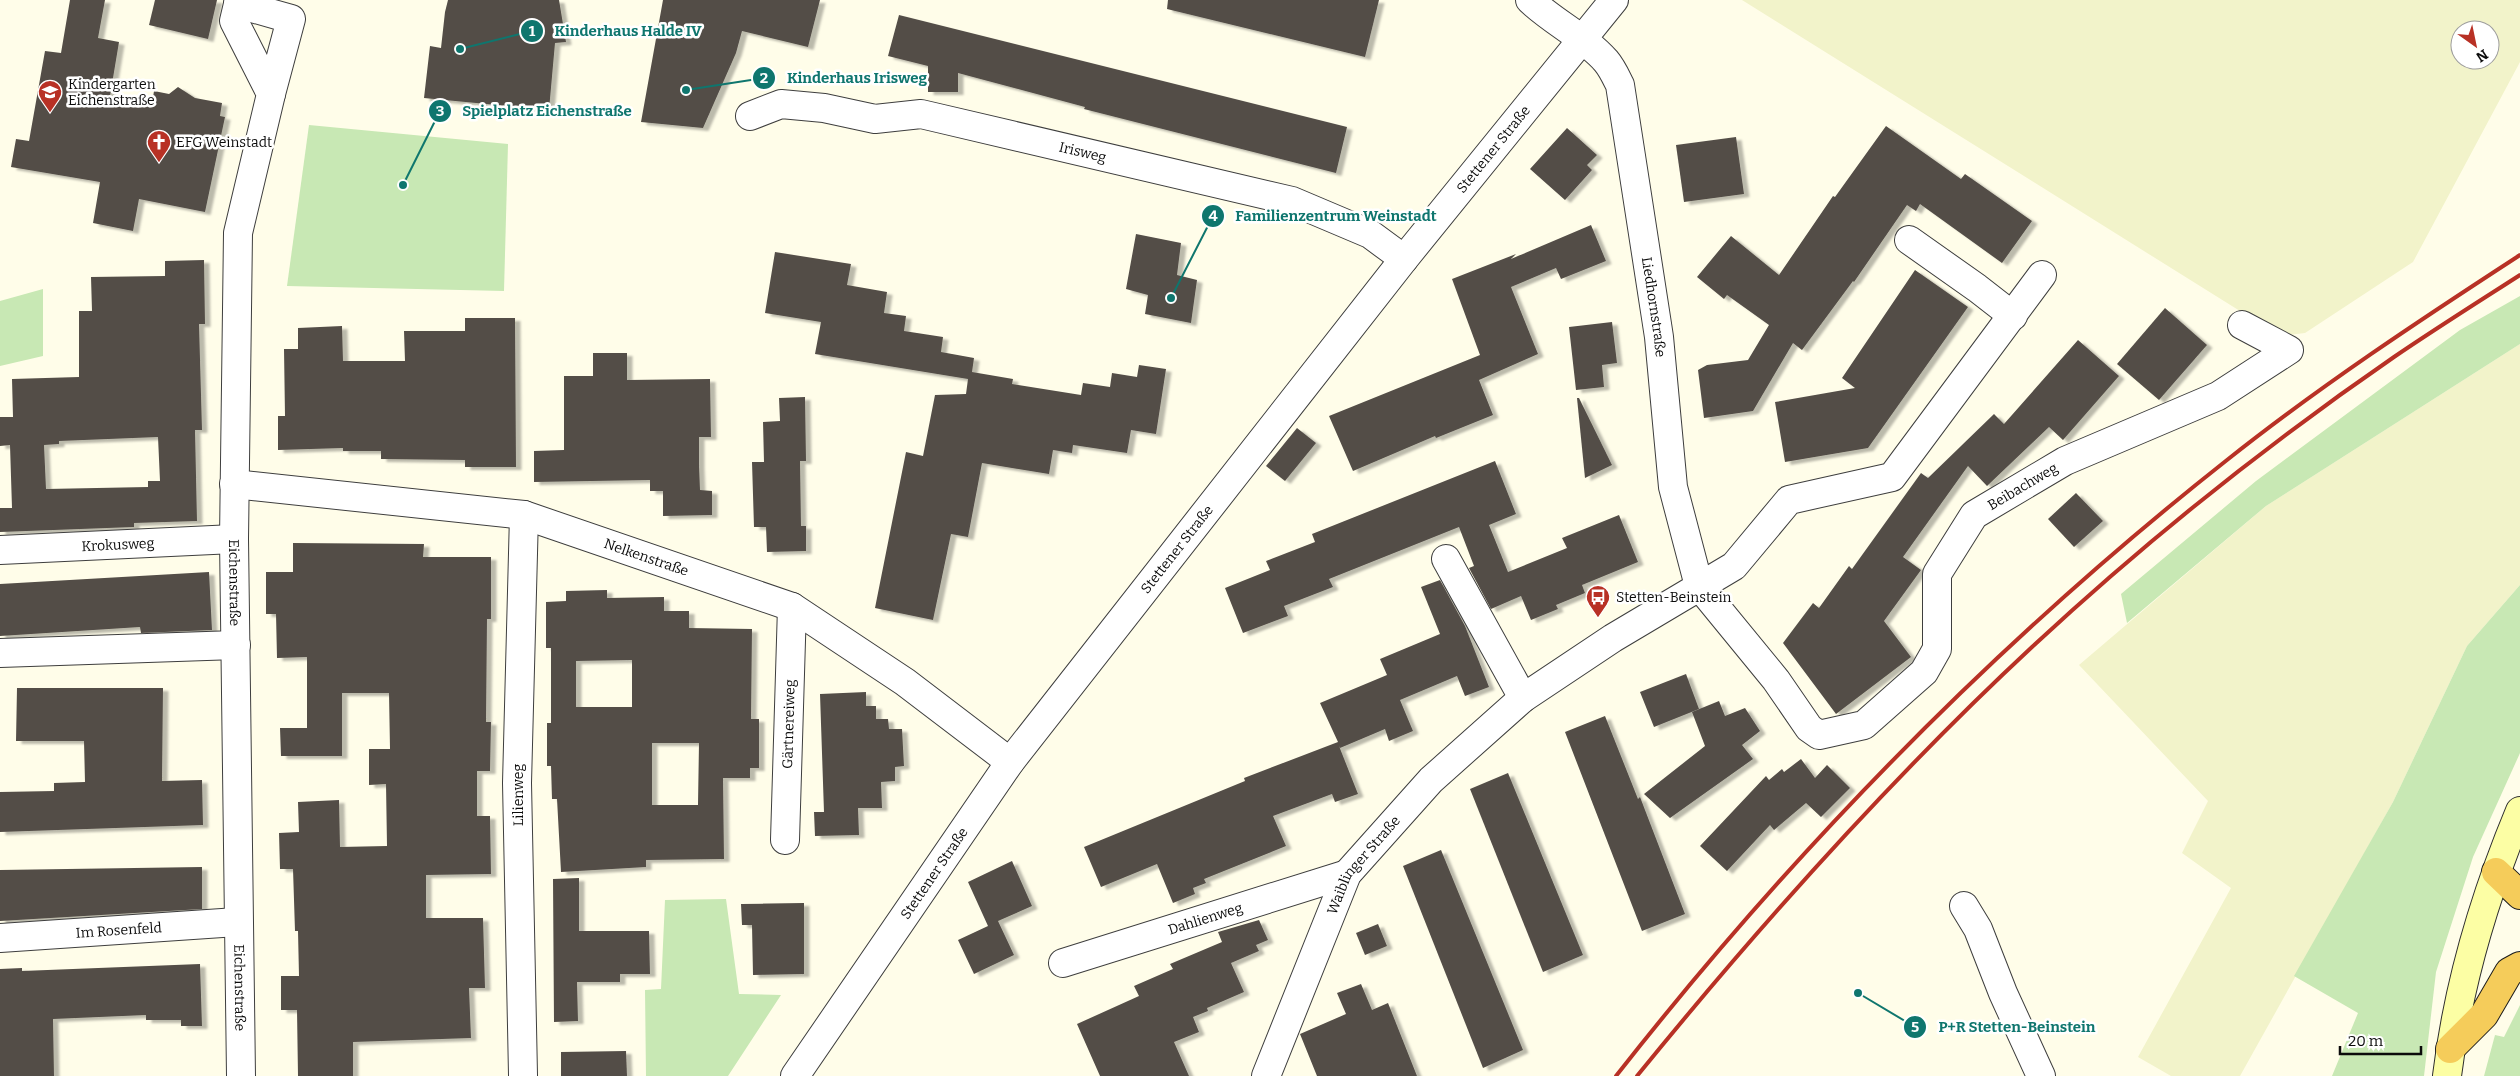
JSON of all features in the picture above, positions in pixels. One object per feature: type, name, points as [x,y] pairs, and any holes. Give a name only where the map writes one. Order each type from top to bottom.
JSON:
[{"type":"highway","points":[[2508,872],[2520,895]]},
{"type":"highway","points":[[2450,1049],[2484,1015],[2509,972],[2520,966]]},
{"type":"main road","points":[[2447,1076],[2450,1049],[2468,964],[2508,872],[2520,811]]},
{"type":"street","name":"Liedhornstraße","points":[[1530,0],[1547,17],[1582,41],[1606,62],[1620,85],[1659,337],[1673,487],[1699,586],[1776,680],[1809,728],[1819,735]]},
{"type":"street","name":"Stettener Straße","points":[[795,1076],[1010,762],[1404,259],[1614,0]]},
{"type":"street","name":"Eichenstraße","points":[[241,1076],[237,922],[234,539],[238,233],[291,19],[238,2],[234,21],[271,94]]},
{"type":"street","name":"Irisweg","points":[[750,116],[781,104],[824,108],[874,119],[921,114],[1292,201],[1370,234],[1404,259]]},
{"type":"street","points":[[1909,240],[2013,316]]},
{"type":"street","points":[[1699,586],[1734,566],[1789,500],[1892,477],[2042,275]]},
{"type":"street","name":"Beibachweg","points":[[1819,735],[1864,725],[1924,672],[1937,649],[1937,574],[1974,515],[2065,460],[2218,396],[2289,350],[2242,325]]},
{"type":"street","name":"Nelkenstraße","points":[[234,484],[524,515],[792,607],[905,682],[1010,762]]},
{"type":"street","name":"Lilienweg","points":[[523,1075],[517,783],[524,515]]},
{"type":"street","name":"Krokusweg","points":[[0,550],[234,539]]},
{"type":"street","points":[[1446,559],[1523,698]]},
{"type":"street","name":"Waiblinger Straße","points":[[1266,1076],[1347,874],[1431,780],[1523,698],[1613,638],[1699,586]]},
{"type":"street","name":"Gärtnereiweg","points":[[785,840],[792,607]]},
{"type":"street","points":[[0,653],[236,645]]},
{"type":"street","name":"Dahlienweg","points":[[1063,963],[1347,874]]},
{"type":"street","points":[[1964,906],[1978,928],[2003,993],[2041,1076]]},
{"type":"street","name":"Im Rosenfeld","points":[[0,938],[237,922]]},
{"type":"green space","points":[[1742,0],[2520,0],[2520,62],[2413,262],[2305,333],[2280,336]]},
{"type":"green space","points":[[309,125],[508,144],[504,291],[287,286]]},
{"type":"green space","points":[[43,289],[43,356],[0,366],[0,301]]},
{"type":"green space","points":[[2520,296],[2520,344],[2266,506],[2127,623],[2121,594],[2256,481],[2460,330]]},
{"type":"green space","points":[[2520,344],[2520,585],[2467,646],[2393,802],[2240,1076],[2171,1076],[2138,1057],[2231,888],[2182,853],[2208,801],[2079,665],[2266,506]]},
{"type":"green space","points":[[2520,585],[2520,753],[2473,857],[2436,972],[2424,1076],[2332,1076],[2358,1013],[2294,976],[2393,802],[2467,646]]},
{"type":"green space","points":[[726,899],[739,994],[781,995],[728,1076],[646,1076],[645,990],[661,989],[665,900]]},
{"type":"green space","points":[[2520,1005],[2520,1076],[2484,1076],[2495,1035],[2504,1037]]},
{"type":"building","points":[[70,0],[105,0],[98,38],[119,42],[110,96],[152,104],[154,91],[169,94],[178,87],[195,98],[222,103],[220,116],[225,117],[205,212],[139,199],[133,231],[93,223],[100,182],[11,167],[16,139],[29,141],[45,51],[61,53]]},
{"type":"building","points":[[155,0],[217,0],[208,39],[149,25]]},
{"type":"building","points":[[448,0],[559,0],[566,42],[555,43],[549,110],[424,98],[430,46],[441,48]]},
{"type":"building","points":[[663,0],[820,0],[808,47],[742,31],[736,53],[703,128],[641,122]]},
{"type":"building","points":[[1168,0],[1379,0],[1365,57],[1167,9]]},
{"type":"building","points":[[899,15],[1347,127],[1336,173],[1084,109],[1085,107],[958,73],[958,92],[928,92],[928,66],[888,56]]},
{"type":"building","points":[[1886,126],[1961,179],[1965,174],[2032,221],[2002,263],[1920,204],[1916,211],[1907,205],[1854,282],[1802,350],[1793,343],[1753,411],[1704,418],[1698,370],[1707,365],[1748,360],[1769,325],[1727,295],[1724,299],[1697,277],[1731,236],[1779,275],[1833,196],[1835,197]]},
{"type":"building","points":[[1567,128],[1597,155],[1587,165],[1592,170],[1565,200],[1530,169]]},
{"type":"building","points":[[1736,137],[1744,194],[1684,202],[1676,145]]},
{"type":"building","points":[[1591,225],[1606,261],[1561,279],[1556,268],[1511,287],[1538,354],[1479,380],[1493,415],[1436,438],[1435,436],[1353,471],[1329,416],[1480,355],[1452,279],[1516,254],[1511,259]]},
{"type":"building","points":[[1136,234],[1181,243],[1177,275],[1197,280],[1191,323],[1145,314],[1148,295],[1126,289]]},
{"type":"building","points":[[775,252],[851,264],[847,285],[887,292],[884,313],[906,316],[904,331],[943,337],[941,352],[974,358],[972,372],[1013,379],[1012,384],[1081,395],[1083,383],[1110,387],[1112,373],[1137,377],[1139,365],[1166,369],[1156,434],[1131,430],[1127,453],[1073,445],[1072,453],[1053,450],[1049,474],[982,463],[968,537],[951,534],[933,620],[875,608],[906,452],[923,456],[935,395],[966,394],[968,379],[815,354],[821,322],[765,313]]},
{"type":"building","points":[[204,260],[205,324],[199,324],[202,430],[195,430],[197,521],[134,523],[134,527],[0,532],[0,508],[12,508],[10,445],[0,446],[0,417],[13,417],[12,379],[79,377],[79,311],[92,311],[91,277],[165,276],[165,261]],"holes":[[[158,437],[160,481],[148,481],[148,487],[46,489],[44,445],[59,444],[59,441]]]},
{"type":"building","points":[[1915,270],[1968,307],[1868,448],[1785,462],[1775,402],[1855,388],[1842,378]]},
{"type":"building","points":[[2165,308],[2207,345],[2159,400],[2117,364]]},
{"type":"building","points":[[465,318],[515,318],[516,467],[465,467],[465,460],[381,459],[381,451],[343,451],[343,448],[278,450],[278,416],[285,416],[284,349],[298,349],[298,328],[342,326],[343,361],[405,361],[404,331],[465,331]]},
{"type":"building","points":[[1612,322],[1617,363],[1602,365],[1604,387],[1576,390],[1569,327]]},
{"type":"building","points":[[2078,340],[2119,376],[2063,440],[2049,427],[1987,486],[1968,466],[1903,557],[1921,570],[1884,621],[1911,657],[1836,714],[1783,643],[1813,603],[1819,608],[1849,566],[1852,569],[1921,473],[1928,478],[1994,414],[2004,424]]},
{"type":"building","points":[[593,353],[627,353],[627,380],[710,379],[711,437],[699,437],[699,465],[700,490],[712,491],[712,515],[663,516],[663,491],[650,491],[650,480],[534,482],[534,451],[564,450],[564,376],[593,376]]},
{"type":"building","points":[[805,397],[806,461],[800,461],[801,526],[806,526],[806,551],[767,552],[766,527],[754,527],[752,462],[764,462],[763,422],[780,421],[779,398]]},
{"type":"building","points":[[1577,398],[1579,398],[1612,465],[1585,478]]},
{"type":"building","points":[[1297,428],[1316,443],[1285,481],[1266,466]]},
{"type":"building","points":[[1495,461],[1516,514],[1489,525],[1508,572],[1567,548],[1562,538],[1619,515],[1638,562],[1582,585],[1585,593],[1556,605],[1558,609],[1531,620],[1521,596],[1491,609],[1469,568],[1474,566],[1459,527],[1329,579],[1333,587],[1284,606],[1288,616],[1243,633],[1225,588],[1270,570],[1266,561],[1315,542],[1312,534]]},
{"type":"building","points":[[2076,493],[2103,521],[2074,547],[2048,519]]},
{"type":"building","points":[[293,543],[424,544],[423,557],[491,557],[491,619],[487,619],[486,722],[491,722],[490,771],[477,771],[477,816],[490,816],[491,874],[426,875],[426,918],[483,918],[485,988],[469,988],[471,1038],[353,1042],[353,1076],[298,1076],[297,1010],[281,1010],[281,976],[299,976],[298,931],[295,931],[293,869],[280,869],[279,833],[299,832],[298,802],[339,800],[340,847],[387,846],[386,784],[369,785],[369,749],[390,749],[389,693],[342,693],[342,756],[281,756],[280,728],[307,728],[307,657],[277,658],[276,614],[266,614],[266,572],[293,572]]},
{"type":"building","points":[[209,572],[212,630],[141,633],[140,627],[0,636],[0,584]]},
{"type":"building","points":[[1440,580],[1465,626],[1489,687],[1465,696],[1457,676],[1400,700],[1413,731],[1389,741],[1385,729],[1340,748],[1339,746],[1358,794],[1335,802],[1332,794],[1273,816],[1286,846],[1204,879],[1206,883],[1193,888],[1195,894],[1173,903],[1157,864],[1101,887],[1084,847],[1245,781],[1244,778],[1338,742],[1320,703],[1387,675],[1380,659],[1440,634],[1421,587]]},
{"type":"building","points":[[607,590],[607,598],[664,597],[664,611],[689,611],[689,628],[752,629],[751,719],[759,719],[759,768],[750,768],[750,778],[723,778],[724,859],[646,860],[646,867],[561,872],[557,799],[552,799],[551,766],[547,766],[547,723],[551,723],[551,648],[546,648],[546,602],[566,601],[566,591]],"holes":[[[632,660],[632,707],[576,707],[576,661]],[[652,743],[699,743],[698,805],[652,805]]]},
{"type":"building","points":[[1686,674],[1699,709],[1654,727],[1640,692]]},
{"type":"building","points":[[17,688],[163,688],[162,781],[202,780],[203,825],[0,832],[0,792],[54,791],[54,783],[85,782],[84,741],[16,741]]},
{"type":"building","points":[[866,692],[866,706],[876,706],[876,719],[888,719],[889,729],[902,729],[904,766],[895,767],[895,781],[881,782],[882,808],[858,808],[859,835],[815,836],[814,812],[824,812],[820,694]]},
{"type":"building","points":[[1719,701],[1725,716],[1745,708],[1760,731],[1742,745],[1753,759],[1670,818],[1644,794],[1705,746],[1692,712]]},
{"type":"building","points":[[1605,716],[1638,799],[1640,797],[1685,914],[1642,931],[1565,732]]},
{"type":"building","points":[[1801,759],[1815,778],[1827,765],[1850,788],[1821,817],[1806,803],[1774,830],[1770,825],[1727,871],[1700,846],[1766,776],[1769,780],[1782,769],[1784,772]]},
{"type":"building","points":[[1508,773],[1583,955],[1543,972],[1470,789]]},
{"type":"building","points":[[1441,850],[1523,1050],[1483,1068],[1403,866]]},
{"type":"building","points":[[1012,861],[1032,906],[998,921],[1014,955],[974,974],[958,940],[988,926],[968,882]]},
{"type":"building","points":[[202,867],[202,909],[0,921],[0,870]]},
{"type":"building","points":[[579,878],[579,931],[649,931],[650,974],[620,974],[620,982],[577,982],[578,1021],[554,1022],[553,879]]},
{"type":"building","points":[[804,903],[804,974],[753,975],[752,925],[742,925],[741,904]]},
{"type":"building","points":[[1259,920],[1268,940],[1256,945],[1259,951],[1231,963],[1244,992],[1207,1008],[1208,1011],[1193,1017],[1199,1032],[1174,1042],[1189,1076],[1100,1076],[1077,1024],[1139,996],[1134,986],[1173,969],[1170,964],[1222,942],[1218,932]]},
{"type":"building","points":[[1378,924],[1387,946],[1365,955],[1356,933]]},
{"type":"building","points":[[200,964],[202,1026],[181,1026],[181,1020],[146,1020],[146,1015],[53,1019],[54,1076],[0,1076],[0,969],[22,968],[22,971]]},
{"type":"building","points":[[1361,984],[1372,1010],[1388,1003],[1417,1076],[1317,1076],[1300,1034],[1346,1014],[1337,993]]},
{"type":"building","points":[[626,1051],[627,1076],[561,1076],[561,1052]]},
{"type":"railway","points":[[1616,1076],[1684,991],[1828,828],[1903,750],[2061,600],[2143,529],[2262,433],[2371,354],[2520,255]]},
{"type":"railway","points":[[1637,1076],[1730,964],[1827,855],[1927,749],[2032,647],[2118,570],[2254,459],[2394,357],[2520,275]]},
{"type":"place","name":"Kinderhaus Halde IV","points":[[460,49]]},
{"type":"place","name":"Kinderhaus Irisweg","points":[[686,90]]},
{"type":"place","name":"Kindergarten Eichenstraße","points":[[50,113]]},
{"type":"place","name":"EFG Weinstadt","points":[[159,163]]},
{"type":"place","name":"Spielplatz Eichenstraße","points":[[403,185]]},
{"type":"place","name":"Familienzentrum Weinstadt","points":[[1171,298]]},
{"type":"place","name":"Stetten-Beinstein","points":[[1598,618]]},
{"type":"place","name":"P+R Stetten-Beinstein","points":[[1858,993]]}]
